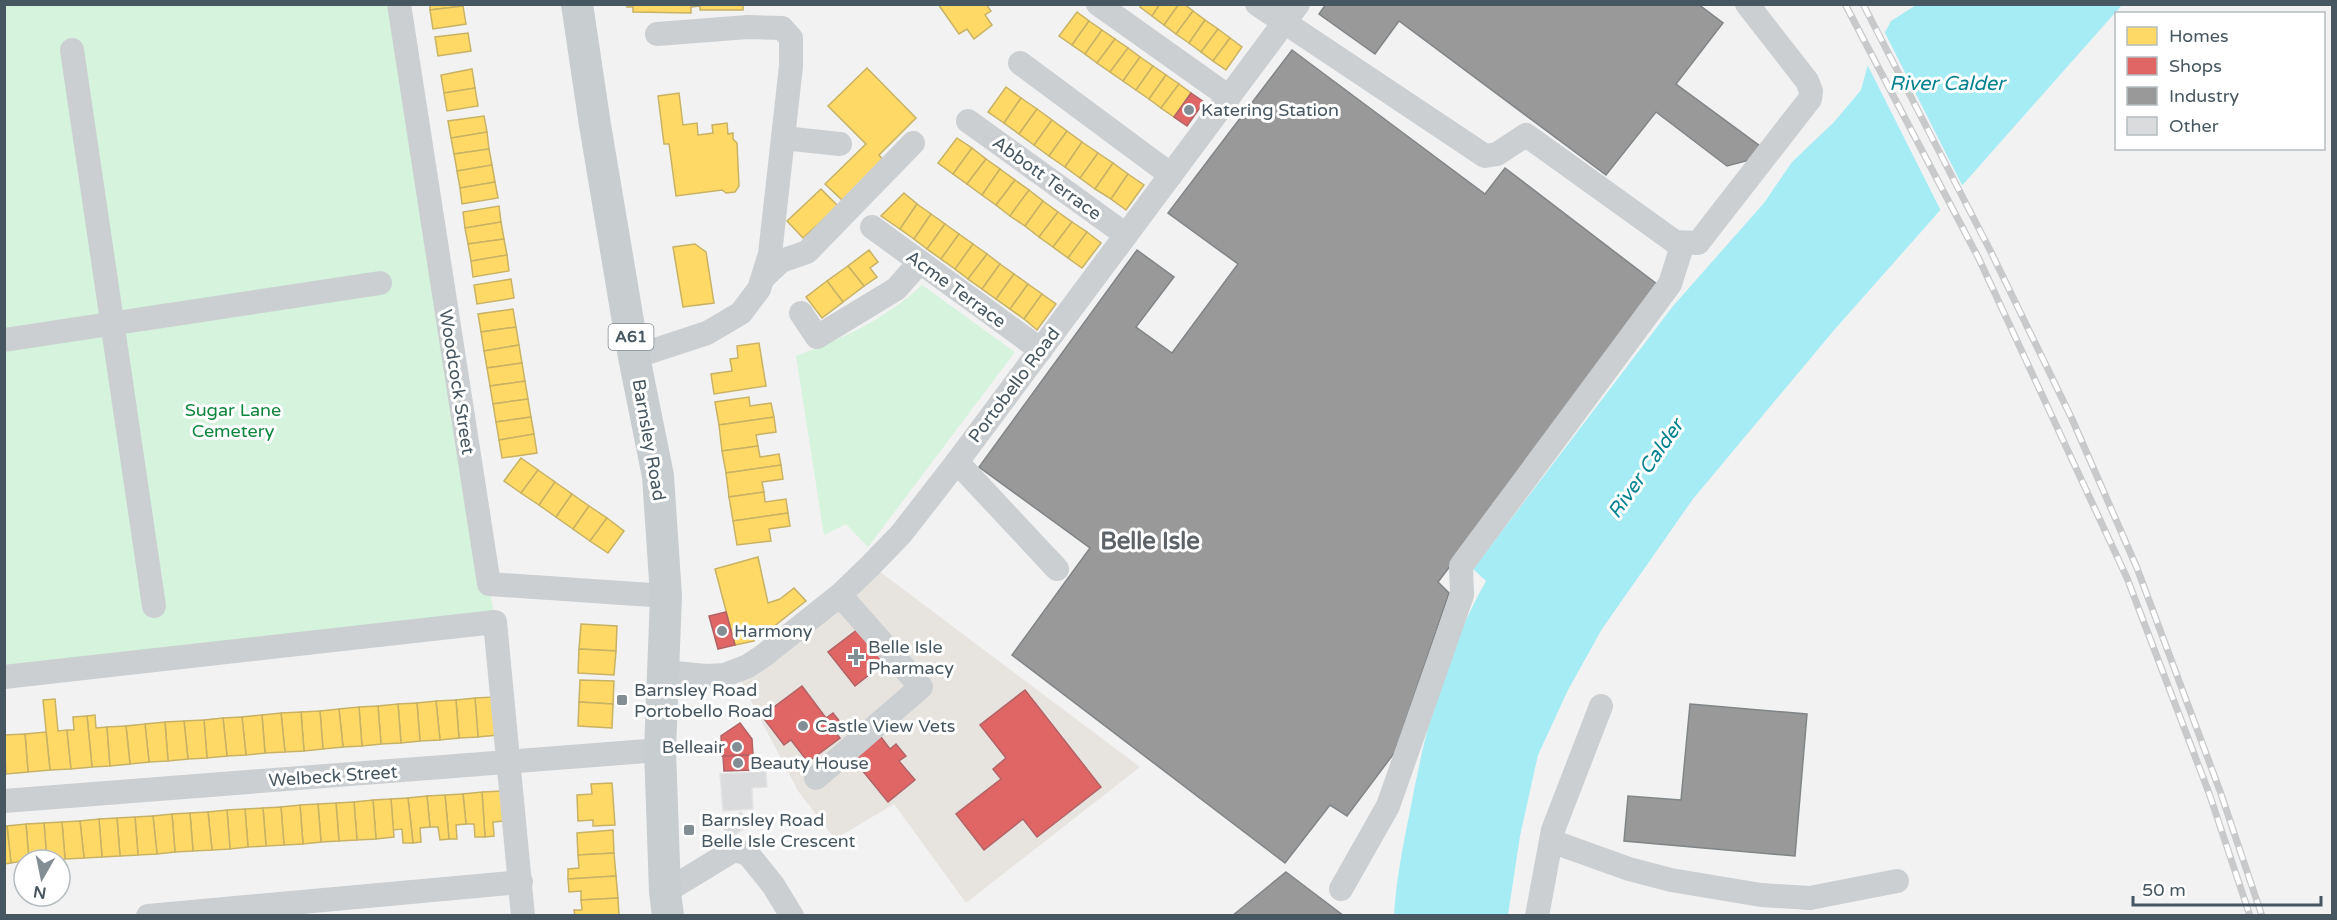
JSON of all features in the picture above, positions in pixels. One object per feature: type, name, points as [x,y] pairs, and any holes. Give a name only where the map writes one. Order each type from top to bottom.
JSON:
[{"type":"main road","name":"Barnsley Road","points":[[577,4],[634,357],[658,476],[666,596],[660,750],[667,904]]},
{"type":"street","name":"Woodcock Street","points":[[399,4],[489,584],[666,596]]},
{"type":"street","points":[[1098,4],[1229,97]]},
{"type":"street","points":[[1257,4],[1485,156],[1497,154],[1526,135],[1675,242],[1683,243],[1698,243],[1810,99],[1806,81],[1747,4]]},
{"type":"street","name":"Portobello Road","points":[[664,672],[706,676],[736,672],[763,656],[840,595],[902,534],[1298,4]]},
{"type":"street","points":[[634,357],[707,333],[741,313],[759,289],[770,254],[791,66],[791,38],[782,28],[748,27],[657,34]]},
{"type":"street","points":[[72,50],[154,606]]},
{"type":"street","points":[[1020,63],[1171,175]]},
{"type":"street","name":"Abbott Terrace","points":[[968,121],[1126,235]]},
{"type":"street","points":[[783,138],[840,144]]},
{"type":"street","points":[[763,278],[781,261],[807,252],[914,143]]},
{"type":"street","name":"Acme Terrace","points":[[872,228],[1041,350]]},
{"type":"street","points":[[1341,889],[1388,806],[1462,595],[1461,566],[1670,284],[1683,243]]},
{"type":"street","points":[[801,313],[817,338],[896,289],[920,262]]},
{"type":"street","points":[[4,340],[380,283]]},
{"type":"street","points":[[957,462],[1057,569]]},
{"type":"street","points":[[816,778],[921,687],[840,595]]},
{"type":"street","points":[[4,677],[495,622],[523,915]]},
{"type":"street","points":[[1537,915],[1553,830],[1601,706]]},
{"type":"street","name":"Welbeck Street","points":[[4,801],[660,750]]},
{"type":"street","points":[[1551,841],[1629,869],[1671,880],[1761,895],[1810,898],[1898,881]]},
{"type":"street","points":[[667,904],[734,850],[748,854],[773,885],[792,915]]},
{"type":"street","points":[[148,915],[521,882]]},
{"type":"shaded area","points":[[871,565],[1140,767],[966,903],[894,804],[835,839],[798,791],[736,672]]},
{"type":"green space","name":"Sugar Lane Cemetery","points":[[4,5],[399,5],[495,622],[5,677]]},
{"type":"green space","points":[[922,285],[1015,352],[868,547],[846,524],[824,535],[796,356],[863,327],[894,308]]},
{"type":"water","name":"River Calder","points":[[1916,5],[2122,5],[1835,329],[1693,499],[1602,629],[1568,690],[1538,755],[1520,836],[1508,915],[1394,916],[1402,850],[1422,751],[1448,664],[1486,581],[1473,569],[1673,306],[1764,203],[1792,162],[1834,122],[1861,90],[1868,64],[1891,21]]},
{"type":"pier","points":[[1883,29],[1964,189],[1942,213],[1866,62]]},
{"type":"building: Homes","points":[[430,4],[463,4],[463,6],[430,10]]},
{"type":"building: Homes","points":[[627,4],[743,4],[743,10],[700,10],[700,6],[691,7],[691,13],[633,12],[633,7],[627,7]]},
{"type":"building: Homes","points":[[938,4],[986,4],[991,11],[985,15],[992,25],[974,39],[967,29],[959,34]]},
{"type":"building: Homes","points":[[1142,4],[1160,4],[1152,16],[1140,7]]},
{"type":"building: Homes","points":[[1160,4],[1179,4],[1164,25],[1152,16]]},
{"type":"building: Homes","points":[[1179,4],[1184,4],[1193,11],[1176,34],[1164,25]]},
{"type":"building: Homes","points":[[463,6],[466,24],[433,29],[430,10]]},
{"type":"building: Homes","points":[[1193,11],[1205,20],[1189,43],[1176,34]]},
{"type":"building: Homes","points":[[1077,12],[1089,21],[1072,45],[1059,36]]},
{"type":"building: Homes","points":[[1205,20],[1218,29],[1201,52],[1189,43]]},
{"type":"building: Homes","points":[[1089,21],[1102,30],[1085,54],[1072,45]]},
{"type":"building: Homes","points":[[1218,29],[1230,38],[1213,61],[1201,52]]},
{"type":"building: Homes","points":[[1102,30],[1115,39],[1097,63],[1085,54]]},
{"type":"building: Homes","points":[[468,33],[471,51],[438,56],[435,37]]},
{"type":"building: Homes","points":[[1230,38],[1242,47],[1226,70],[1213,61]]},
{"type":"building: Homes","points":[[1115,39],[1128,48],[1110,72],[1097,63]]},
{"type":"building: Homes","points":[[1128,48],[1140,57],[1123,81],[1110,72]]},
{"type":"building: Homes","points":[[1140,57],[1153,66],[1136,90],[1123,81]]},
{"type":"building: Homes","points":[[1153,66],[1166,75],[1149,99],[1136,90]]},
{"type":"building: Homes","points":[[867,68],[916,118],[879,155],[884,161],[843,201],[825,184],[866,144],[828,106]]},
{"type":"building: Homes","points":[[472,69],[475,88],[444,93],[441,75]]},
{"type":"building: Homes","points":[[1166,75],[1179,84],[1161,108],[1149,99]]},
{"type":"building: Homes","points":[[1179,84],[1191,93],[1174,117],[1161,108]]},
{"type":"building: Homes","points":[[1006,87],[1021,98],[1004,123],[988,112]]},
{"type":"building: Homes","points":[[475,88],[478,106],[447,111],[444,93]]},
{"type":"building: Homes","points":[[679,93],[683,125],[697,123],[698,135],[713,133],[712,125],[727,123],[728,134],[733,133],[733,139],[737,143],[739,186],[735,192],[726,193],[722,190],[676,196],[669,144],[664,144],[658,96]]},
{"type":"building: Homes","points":[[1021,98],[1037,109],[1019,134],[1004,123]]},
{"type":"building: Homes","points":[[1037,109],[1052,120],[1034,145],[1019,134]]},
{"type":"building: Homes","points":[[484,116],[487,132],[451,138],[448,121]]},
{"type":"building: Homes","points":[[1052,120],[1067,131],[1049,156],[1034,145]]},
{"type":"building: Homes","points":[[1067,131],[1082,142],[1065,167],[1049,156]]},
{"type":"building: Homes","points":[[487,132],[489,149],[454,154],[451,138]]},
{"type":"building: Homes","points":[[957,138],[972,148],[953,174],[938,163]]},
{"type":"building: Homes","points":[[1082,142],[1098,153],[1080,178],[1065,167]]},
{"type":"building: Homes","points":[[972,148],[986,159],[967,184],[953,174]]},
{"type":"building: Homes","points":[[489,149],[492,165],[457,171],[454,154]]},
{"type":"building: Homes","points":[[1098,153],[1113,163],[1095,189],[1080,178]]},
{"type":"building: Homes","points":[[986,159],[1000,169],[982,195],[967,184]]},
{"type":"building: Homes","points":[[1113,163],[1128,174],[1111,199],[1095,189]]},
{"type":"building: Homes","points":[[492,165],[495,182],[460,188],[457,171]]},
{"type":"building: Homes","points":[[1000,169],[1015,180],[996,205],[982,195]]},
{"type":"building: Homes","points":[[1128,174],[1144,185],[1126,210],[1111,199]]},
{"type":"building: Homes","points":[[1015,180],[1029,190],[1010,216],[996,205]]},
{"type":"building: Homes","points":[[495,182],[498,198],[462,204],[460,188]]},
{"type":"building: Homes","points":[[821,189],[838,206],[803,238],[787,221]]},
{"type":"building: Homes","points":[[1029,190],[1043,201],[1025,226],[1010,216]]},
{"type":"building: Homes","points":[[904,193],[917,204],[900,229],[881,216]]},
{"type":"building: Homes","points":[[1043,201],[1058,212],[1039,237],[1025,226]]},
{"type":"building: Homes","points":[[917,204],[931,214],[914,239],[900,229]]},
{"type":"building: Homes","points":[[499,206],[501,222],[465,228],[463,212]]},
{"type":"building: Homes","points":[[1058,212],[1072,222],[1053,247],[1039,237]]},
{"type":"building: Homes","points":[[931,214],[945,224],[927,249],[914,239]]},
{"type":"building: Homes","points":[[501,222],[504,239],[468,244],[465,228]]},
{"type":"building: Homes","points":[[1072,222],[1087,232],[1068,258],[1053,247]]},
{"type":"building: Homes","points":[[945,224],[959,234],[941,259],[927,249]]},
{"type":"building: Homes","points":[[1087,232],[1101,243],[1082,268],[1068,258]]},
{"type":"building: Homes","points":[[959,234],[973,244],[955,269],[941,259]]},
{"type":"building: Homes","points":[[504,239],[507,255],[471,261],[468,244]]},
{"type":"building: Homes","points":[[695,244],[706,252],[714,303],[683,307],[673,247]]},
{"type":"building: Homes","points":[[973,244],[987,254],[968,279],[955,269]]},
{"type":"building: Homes","points":[[869,250],[878,262],[870,268],[877,277],[864,286],[848,266]]},
{"type":"building: Homes","points":[[987,254],[1000,264],[982,289],[968,279]]},
{"type":"building: Homes","points":[[507,255],[509,271],[473,277],[471,261]]},
{"type":"building: Homes","points":[[1000,264],[1014,274],[996,299],[982,289]]},
{"type":"building: Homes","points":[[848,266],[864,286],[843,302],[827,281]]},
{"type":"building: Homes","points":[[1014,274],[1028,284],[1010,309],[996,299]]},
{"type":"building: Homes","points":[[511,279],[514,298],[477,304],[474,285]]},
{"type":"building: Homes","points":[[827,281],[843,302],[822,318],[806,297]]},
{"type":"building: Homes","points":[[1028,284],[1042,294],[1024,319],[1010,309]]},
{"type":"building: Homes","points":[[1042,294],[1056,304],[1037,330],[1024,319]]},
{"type":"building: Homes","points":[[513,309],[516,327],[481,332],[478,314]]},
{"type":"building: Homes","points":[[516,327],[519,345],[484,351],[481,332]]},
{"type":"building: Homes","points":[[759,343],[766,386],[714,394],[711,374],[732,371],[730,359],[738,358],[737,346]]},
{"type":"building: Homes","points":[[519,345],[522,363],[487,368],[484,351]]},
{"type":"building: Homes","points":[[522,363],[525,381],[490,386],[487,368]]},
{"type":"building: Homes","points":[[525,381],[528,399],[493,404],[490,386]]},
{"type":"building: Homes","points":[[749,397],[750,406],[771,403],[774,417],[719,425],[715,402]]},
{"type":"building: Homes","points":[[528,399],[531,417],[496,422],[493,404]]},
{"type":"building: Homes","points":[[531,417],[534,434],[499,440],[496,422]]},
{"type":"building: Homes","points":[[774,417],[776,432],[756,435],[758,446],[722,451],[719,425]]},
{"type":"building: Homes","points":[[534,434],[537,453],[502,458],[499,440]]},
{"type":"building: Homes","points":[[758,446],[760,457],[779,454],[781,465],[726,473],[722,451]]},
{"type":"building: Homes","points":[[521,458],[538,470],[521,493],[504,481]]},
{"type":"building: Homes","points":[[781,465],[783,479],[762,482],[764,492],[729,497],[726,473]]},
{"type":"building: Homes","points":[[538,470],[555,482],[539,505],[521,493]]},
{"type":"building: Homes","points":[[555,482],[572,494],[556,517],[539,505]]},
{"type":"building: Homes","points":[[764,492],[765,502],[786,499],[788,513],[733,521],[729,497]]},
{"type":"building: Homes","points":[[572,494],[589,506],[573,529],[556,517]]},
{"type":"building: Homes","points":[[589,506],[607,518],[590,541],[573,529]]},
{"type":"building: Homes","points":[[788,513],[790,526],[769,529],[771,541],[737,545],[733,521]]},
{"type":"building: Homes","points":[[607,518],[624,531],[608,553],[590,541]]},
{"type":"building: Homes","points":[[758,557],[768,603],[780,599],[794,588],[806,601],[773,627],[753,633],[754,641],[735,645],[715,569]]},
{"type":"building: Homes","points":[[581,624],[617,626],[616,651],[579,649]]},
{"type":"building: Homes","points":[[579,649],[616,651],[614,675],[578,673]]},
{"type":"building: Homes","points":[[580,680],[614,681],[613,704],[579,702]]},
{"type":"building: Homes","points":[[495,697],[498,735],[478,737],[475,698]]},
{"type":"building: Homes","points":[[475,698],[478,737],[459,738],[456,700]]},
{"type":"building: Homes","points":[[55,699],[58,731],[67,730],[71,769],[50,770],[43,700]]},
{"type":"building: Homes","points":[[456,700],[459,738],[440,740],[436,701]]},
{"type":"building: Homes","points":[[436,701],[440,740],[420,741],[417,703]]},
{"type":"building: Homes","points":[[579,702],[613,704],[612,728],[578,726]]},
{"type":"building: Homes","points":[[417,703],[420,741],[401,743],[398,704]]},
{"type":"building: Homes","points":[[398,704],[401,743],[381,744],[378,706]]},
{"type":"building: Homes","points":[[378,706],[381,744],[362,746],[359,707]]},
{"type":"building: Homes","points":[[359,707],[362,746],[343,747],[339,709]]},
{"type":"building: Homes","points":[[339,709],[343,747],[323,749],[320,711]]},
{"type":"building: Homes","points":[[320,711],[323,749],[304,751],[301,712]]},
{"type":"building: Homes","points":[[301,712],[304,751],[285,752],[281,713]]},
{"type":"building: Homes","points":[[281,713],[285,752],[265,753],[262,715]]},
{"type":"building: Homes","points":[[95,715],[96,728],[107,727],[110,766],[92,767],[87,716]]},
{"type":"building: Homes","points":[[262,715],[265,753],[246,755],[242,717]]},
{"type":"building: Homes","points":[[87,716],[92,767],[71,769],[67,730],[74,730],[73,717]]},
{"type":"building: Homes","points":[[242,717],[246,755],[227,756],[223,718]]},
{"type":"building: Homes","points":[[223,718],[227,756],[207,758],[204,720]]},
{"type":"building: Homes","points":[[204,720],[207,758],[188,759],[184,721]]},
{"type":"building: Homes","points":[[184,721],[188,759],[168,761],[165,722]]},
{"type":"building: Homes","points":[[165,722],[168,761],[149,762],[145,724]]},
{"type":"building: Homes","points":[[145,724],[149,762],[130,764],[126,726]]},
{"type":"building: Homes","points":[[126,726],[130,764],[110,766],[107,727]]},
{"type":"building: Homes","points":[[46,732],[50,770],[28,772],[25,734]]},
{"type":"building: Homes","points":[[25,734],[28,772],[6,774],[4,735]]},
{"type":"building: Homes","points":[[612,783],[615,825],[593,826],[593,820],[578,821],[577,795],[592,794],[591,784]]},
{"type":"building: Homes","points":[[502,791],[504,821],[493,822],[494,836],[485,837],[482,792]]},
{"type":"building: Homes","points":[[482,792],[485,837],[475,837],[474,824],[466,824],[463,794]]},
{"type":"building: Homes","points":[[463,794],[466,824],[456,825],[457,839],[449,839],[445,795]]},
{"type":"building: Homes","points":[[445,795],[449,839],[440,840],[438,827],[430,827],[427,796]]},
{"type":"building: Homes","points":[[427,796],[430,827],[420,828],[421,842],[413,843],[408,798]]},
{"type":"building: Homes","points":[[408,798],[413,843],[403,843],[402,829],[393,830],[391,799]]},
{"type":"building: Homes","points":[[391,799],[394,837],[376,839],[373,800]]},
{"type":"building: Homes","points":[[373,800],[376,839],[357,840],[354,802]]},
{"type":"building: Homes","points":[[354,802],[357,840],[339,841],[336,803]]},
{"type":"building: Homes","points":[[336,803],[339,841],[321,842],[318,804]]},
{"type":"building: Homes","points":[[318,804],[321,842],[303,844],[300,805]]},
{"type":"building: Homes","points":[[300,805],[303,844],[284,845],[281,807]]},
{"type":"building: Homes","points":[[281,807],[284,845],[266,846],[263,808]]},
{"type":"building: Homes","points":[[263,808],[266,846],[248,847],[245,809]]},
{"type":"building: Homes","points":[[245,809],[248,847],[230,849],[227,810]]},
{"type":"building: Homes","points":[[227,810],[230,849],[212,850],[208,812]]},
{"type":"building: Homes","points":[[208,812],[212,850],[193,851],[190,813]]},
{"type":"building: Homes","points":[[190,813],[193,851],[175,852],[172,814]]},
{"type":"building: Homes","points":[[172,814],[175,852],[157,854],[153,816]]},
{"type":"building: Homes","points":[[153,816],[157,854],[138,855],[135,817]]},
{"type":"building: Homes","points":[[135,817],[138,855],[120,856],[117,818]]},
{"type":"building: Homes","points":[[117,818],[120,856],[102,857],[99,819]]},
{"type":"building: Homes","points":[[99,819],[102,857],[84,858],[80,821]]},
{"type":"building: Homes","points":[[80,821],[84,858],[72,859],[72,848],[64,848],[62,822]]},
{"type":"building: Homes","points":[[62,822],[64,848],[46,848],[44,823]]},
{"type":"building: Homes","points":[[44,823],[46,848],[28,848],[26,824]]},
{"type":"building: Homes","points":[[26,824],[28,848],[12,848],[11,863],[7,826]]},
{"type":"building: Homes","points":[[4,826],[7,826],[11,863],[4,864]]},
{"type":"building: Homes","points":[[613,830],[614,853],[578,855],[577,833]]},
{"type":"building: Homes","points":[[614,853],[616,876],[568,879],[568,869],[579,868],[578,855]]},
{"type":"building: Homes","points":[[616,876],[618,898],[581,900],[581,891],[569,892],[568,879]]},
{"type":"building: Homes","points":[[618,898],[619,915],[575,916],[574,910],[582,910],[581,900]]},
{"type":"building: Shops","name":"Katering Station","points":[[1191,93],[1204,102],[1187,126],[1174,117]]},
{"type":"building: Shops","name":"Harmony","points":[[726,612],[735,645],[718,649],[709,616]]},
{"type":"building: Shops","name":"Belle Isle Pharmacy","points":[[858,629],[884,663],[855,686],[828,652]]},
{"type":"building: Shops","name":"Castle View Vets","points":[[802,686],[826,718],[833,713],[841,723],[833,729],[840,738],[808,762],[791,740],[784,745],[762,716]]},
{"type":"building: Shops","points":[[1025,690],[1101,787],[1037,837],[1023,819],[984,850],[956,814],[1001,779],[993,769],[1006,758],[980,725]]},
{"type":"building: Shops","name":"Belleair","points":[[740,723],[752,739],[753,755],[722,756],[721,736]]},
{"type":"building: Shops","points":[[881,737],[890,749],[896,744],[906,756],[899,761],[915,780],[888,802],[853,759]]},
{"type":"building: Shops","name":"Beauty House","points":[[753,755],[754,770],[724,771],[723,756]]},
{"type":"building: Industry","points":[[1326,4],[1698,4],[1723,23],[1676,84],[1760,146],[1749,160],[1727,166],[1656,112],[1606,175],[1399,21],[1375,54],[1319,14]]},
{"type":"building: Industry","points":[[1292,50],[1485,194],[1505,168],[1662,288],[1438,582],[1449,593],[1395,752],[1347,816],[1330,805],[1285,863],[1012,655],[1090,548],[979,467],[1137,250],[1174,277],[1136,327],[1172,353],[1238,264],[1168,213]]},
{"type":"building: Industry","points":[[1690,704],[1807,714],[1795,856],[1624,841],[1628,796],[1681,800]]},
{"type":"building: Industry","points":[[1286,872],[1344,916],[1232,916]]},
{"type":"building: Other","points":[[766,771],[767,787],[752,788],[753,809],[723,811],[720,774]]},
{"type":"building: Other","points":[[741,812],[750,824],[731,838],[722,826]]},
{"type":"railway","points":[[1845,4],[1979,259],[2127,578],[2209,793],[2250,916]]},
{"type":"railway","points":[[1863,4],[1991,252],[2072,419],[2137,568],[2220,791],[2262,916]]},
{"type":"place","name":"Katering Station","points":[[1189,110]]},
{"type":"place","name":"Harmony","points":[[722,631]]},
{"type":"place","name":"Belle Isle Pharmacy","points":[[856,657]]},
{"type":"place","name":"Barnsley Road Portobello Road","points":[[622,700]]},
{"type":"place","name":"Castle View Vets","points":[[803,726]]},
{"type":"place","name":"Belleair","points":[[737,747]]},
{"type":"place","name":"Beauty House","points":[[738,763]]},
{"type":"place","name":"Barnsley Road Belle Isle Crescent","points":[[689,830]]},
{"type":"district","name":"Belle Isle","points":[[1150,541]]}]
